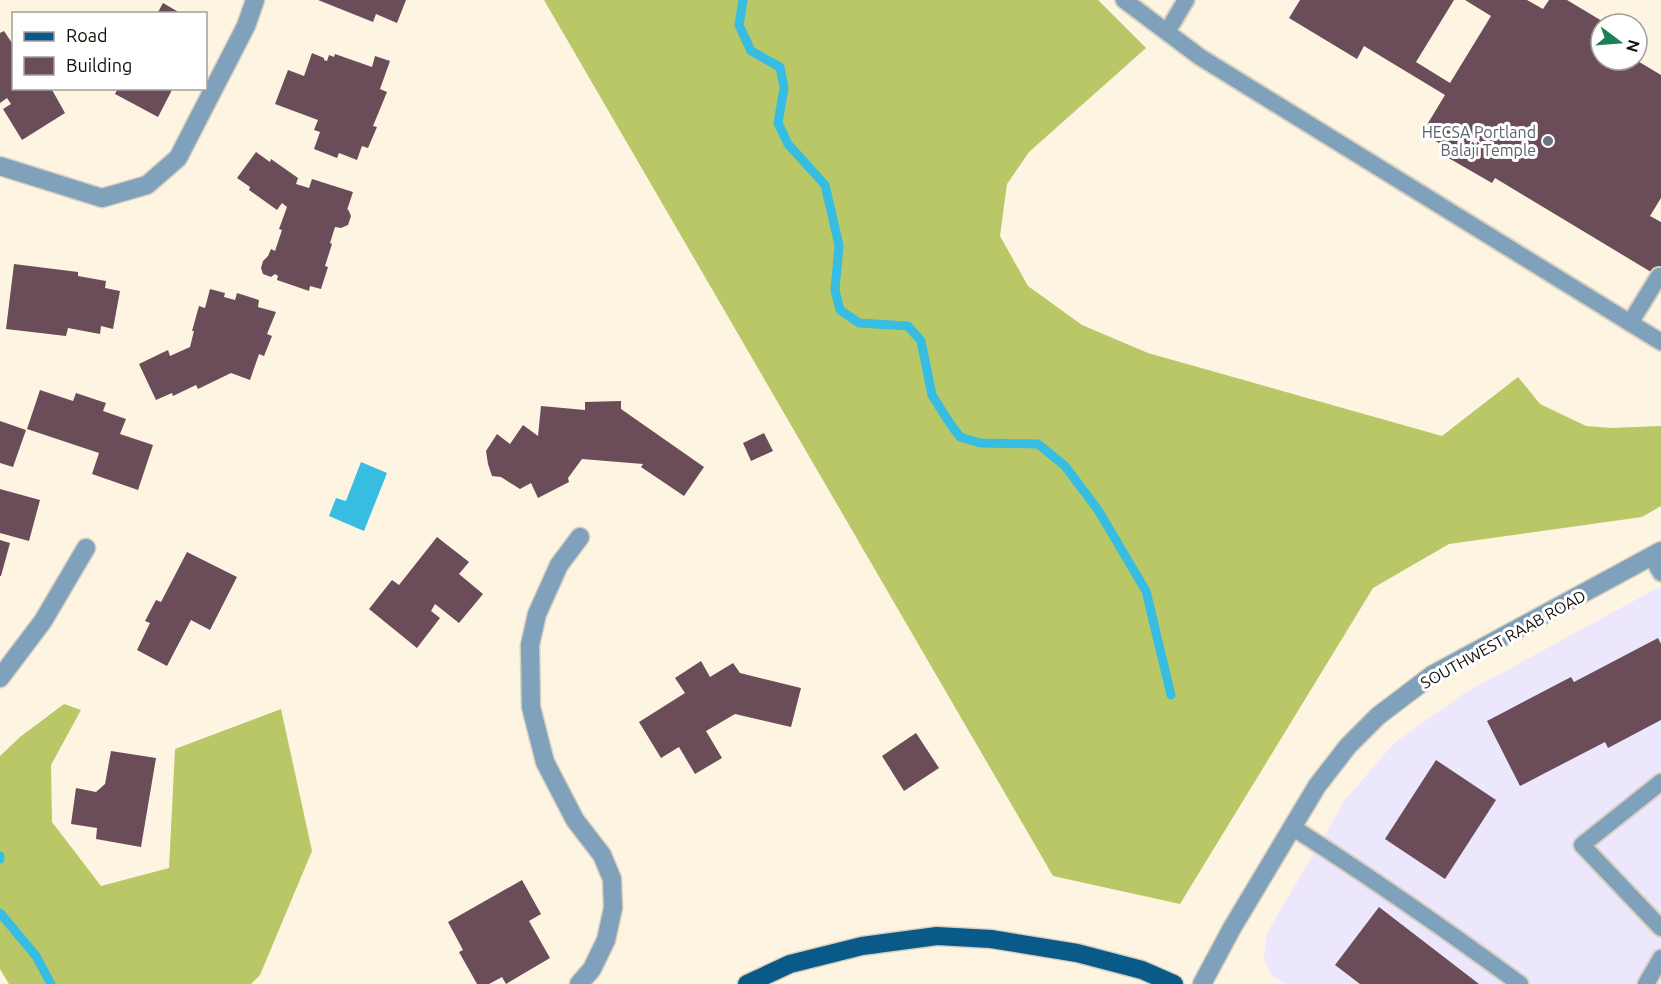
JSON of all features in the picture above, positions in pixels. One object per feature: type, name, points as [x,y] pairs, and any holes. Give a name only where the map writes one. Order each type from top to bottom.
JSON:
[{"type":"main road","points":[[747,984],[790,964],[862,946],[937,936],[990,939],[1077,953],[1142,970],[1174,984]]},
{"type":"street","points":[[0,166],[102,198],[147,186],[177,158],[246,27],[255,0]]},
{"type":"street","points":[[579,984],[592,969],[606,940],[613,908],[612,879],[602,855],[575,820],[545,762],[531,707],[530,645],[537,614],[559,565],[580,537]]},
{"type":"street","points":[[0,678],[43,621],[86,548]]},
{"type":"street","name":"SOUTHWEST RAAB ROAD","points":[[1202,984],[1232,928],[1317,786],[1348,746],[1378,716],[1432,675],[1656,554]]},
{"type":"lane","points":[[1124,0],[1200,57],[1661,342]]},
{"type":"lane","points":[[1167,32],[1186,0]]},
{"type":"lane","points":[[1630,323],[1659,276]]},
{"type":"lane","points":[[1656,554],[1661,573]]},
{"type":"lane","points":[[1661,782],[1582,845],[1661,928]]},
{"type":"lane","points":[[1292,827],[1341,858],[1520,984]]},
{"type":"lane","points":[[1646,984],[1661,958]]},
{"type":"shaded area","points":[[1661,586],[1661,984],[1286,984],[1270,974],[1264,959],[1267,933],[1345,800],[1395,742],[1465,693]]},
{"type":"green space","points":[[544,0],[1098,0],[1146,48],[1029,152],[1007,184],[1000,236],[1028,286],[1082,325],[1148,353],[1442,436],[1518,377],[1540,404],[1586,426],[1611,428],[1661,426],[1661,506],[1642,517],[1449,544],[1373,588],[1180,904],[1053,876]]},
{"type":"green space","points":[[64,704],[81,710],[51,765],[52,822],[101,886],[169,868],[175,749],[281,709],[312,851],[260,975],[251,984],[9,984],[0,969],[0,756],[20,737]]},
{"type":"water","points":[[361,462],[387,473],[364,531],[329,516],[336,498],[346,501]]},
{"type":"building","points":[[318,0],[406,0],[397,23],[376,14],[373,22]]},
{"type":"building","name":"HECSA Portland Balaji Temple","points":[[1300,0],[1454,0],[1416,62],[1450,83],[1491,16],[1465,0],[1527,0],[1543,9],[1549,0],[1567,0],[1589,13],[1589,72],[1649,72],[1649,68],[1661,75],[1661,198],[1650,216],[1661,222],[1661,278],[1495,178],[1492,183],[1445,156],[1449,149],[1422,133],[1445,95],[1364,46],[1357,59],[1289,18]]},
{"type":"building","points":[[163,3],[179,12],[158,12]]},
{"type":"building","points":[[4,31],[12,43],[12,90],[52,90],[65,113],[22,140],[3,109],[11,104],[7,98],[0,103],[0,33]]},
{"type":"building","points":[[312,53],[327,61],[329,55],[334,57],[335,54],[372,67],[375,56],[390,61],[380,89],[387,92],[373,126],[377,127],[368,148],[362,146],[357,160],[339,153],[337,158],[314,149],[320,132],[314,130],[318,120],[275,104],[288,70],[304,76]]},
{"type":"building","points":[[117,90],[172,90],[158,117],[115,94]]},
{"type":"building","points":[[256,152],[270,162],[271,159],[298,178],[296,184],[309,188],[312,179],[353,192],[347,210],[351,216],[348,225],[341,228],[335,227],[325,266],[328,267],[321,289],[310,286],[309,291],[277,280],[278,276],[275,274],[271,277],[263,274],[261,268],[263,261],[271,249],[275,251],[282,230],[279,229],[287,207],[282,203],[277,210],[249,190],[250,187],[237,178]]},
{"type":"building","points":[[14,264],[78,272],[78,276],[106,281],[105,288],[120,291],[113,329],[101,326],[100,334],[68,328],[66,336],[6,329]]},
{"type":"building","points":[[210,289],[225,293],[224,297],[235,300],[237,293],[259,300],[258,307],[276,312],[267,334],[272,336],[264,356],[259,354],[250,380],[231,373],[198,389],[196,385],[173,396],[172,393],[156,400],[139,364],[168,350],[170,356],[190,347],[199,306],[205,308]]},
{"type":"building","points":[[40,390],[73,401],[76,393],[106,403],[103,411],[126,419],[120,434],[153,445],[138,490],[92,474],[99,453],[27,429]]},
{"type":"building","points":[[621,401],[621,409],[704,467],[684,496],[641,467],[643,464],[582,459],[568,478],[569,482],[538,498],[531,483],[520,489],[501,477],[492,476],[486,451],[497,434],[510,444],[523,425],[538,436],[541,406],[585,410],[585,402]]},
{"type":"building","points":[[0,421],[26,430],[13,467],[0,463]]},
{"type":"building","points":[[764,433],[773,451],[751,461],[743,443]]},
{"type":"building","points":[[0,489],[40,500],[29,541],[0,533]]},
{"type":"building","points":[[437,537],[469,562],[459,574],[483,594],[459,623],[435,604],[431,611],[440,618],[417,648],[369,609],[392,580],[399,585]]},
{"type":"building","points":[[0,540],[10,543],[1,576],[0,576]]},
{"type":"building","points":[[187,552],[237,577],[210,630],[191,620],[167,666],[137,650],[150,623],[145,621],[156,600],[161,602]]},
{"type":"building","points":[[1658,638],[1661,644],[1661,720],[1608,748],[1605,742],[1520,786],[1487,721],[1571,677],[1574,682]]},
{"type":"building","points":[[701,661],[710,677],[733,663],[740,673],[801,688],[791,727],[735,714],[706,731],[722,758],[695,774],[679,747],[661,758],[639,722],[685,693],[675,678]]},
{"type":"building","points":[[916,733],[939,768],[904,791],[882,756]]},
{"type":"building","points":[[111,751],[156,758],[141,847],[96,839],[97,828],[71,824],[76,788],[96,792],[105,784]]},
{"type":"building","points":[[1436,760],[1496,800],[1445,879],[1385,839]]},
{"type":"building","points":[[522,880],[541,914],[529,921],[550,958],[506,984],[502,977],[489,984],[477,984],[459,952],[463,950],[448,922]]},
{"type":"building","points":[[1379,907],[1479,984],[1360,984],[1335,965]]},
{"type":"waterway","points":[[743,0],[739,25],[751,51],[780,67],[784,88],[778,123],[788,144],[825,185],[839,245],[835,290],[840,310],[859,323],[908,326],[921,341],[932,395],[960,437],[980,443],[1038,444],[1065,466],[1098,510],[1146,591],[1171,695]]},
{"type":"waterway","points":[[0,913],[36,956],[51,984]]},
{"type":"place","name":"HECSA Portland Balaji Temple","points":[[1548,141]]}]
